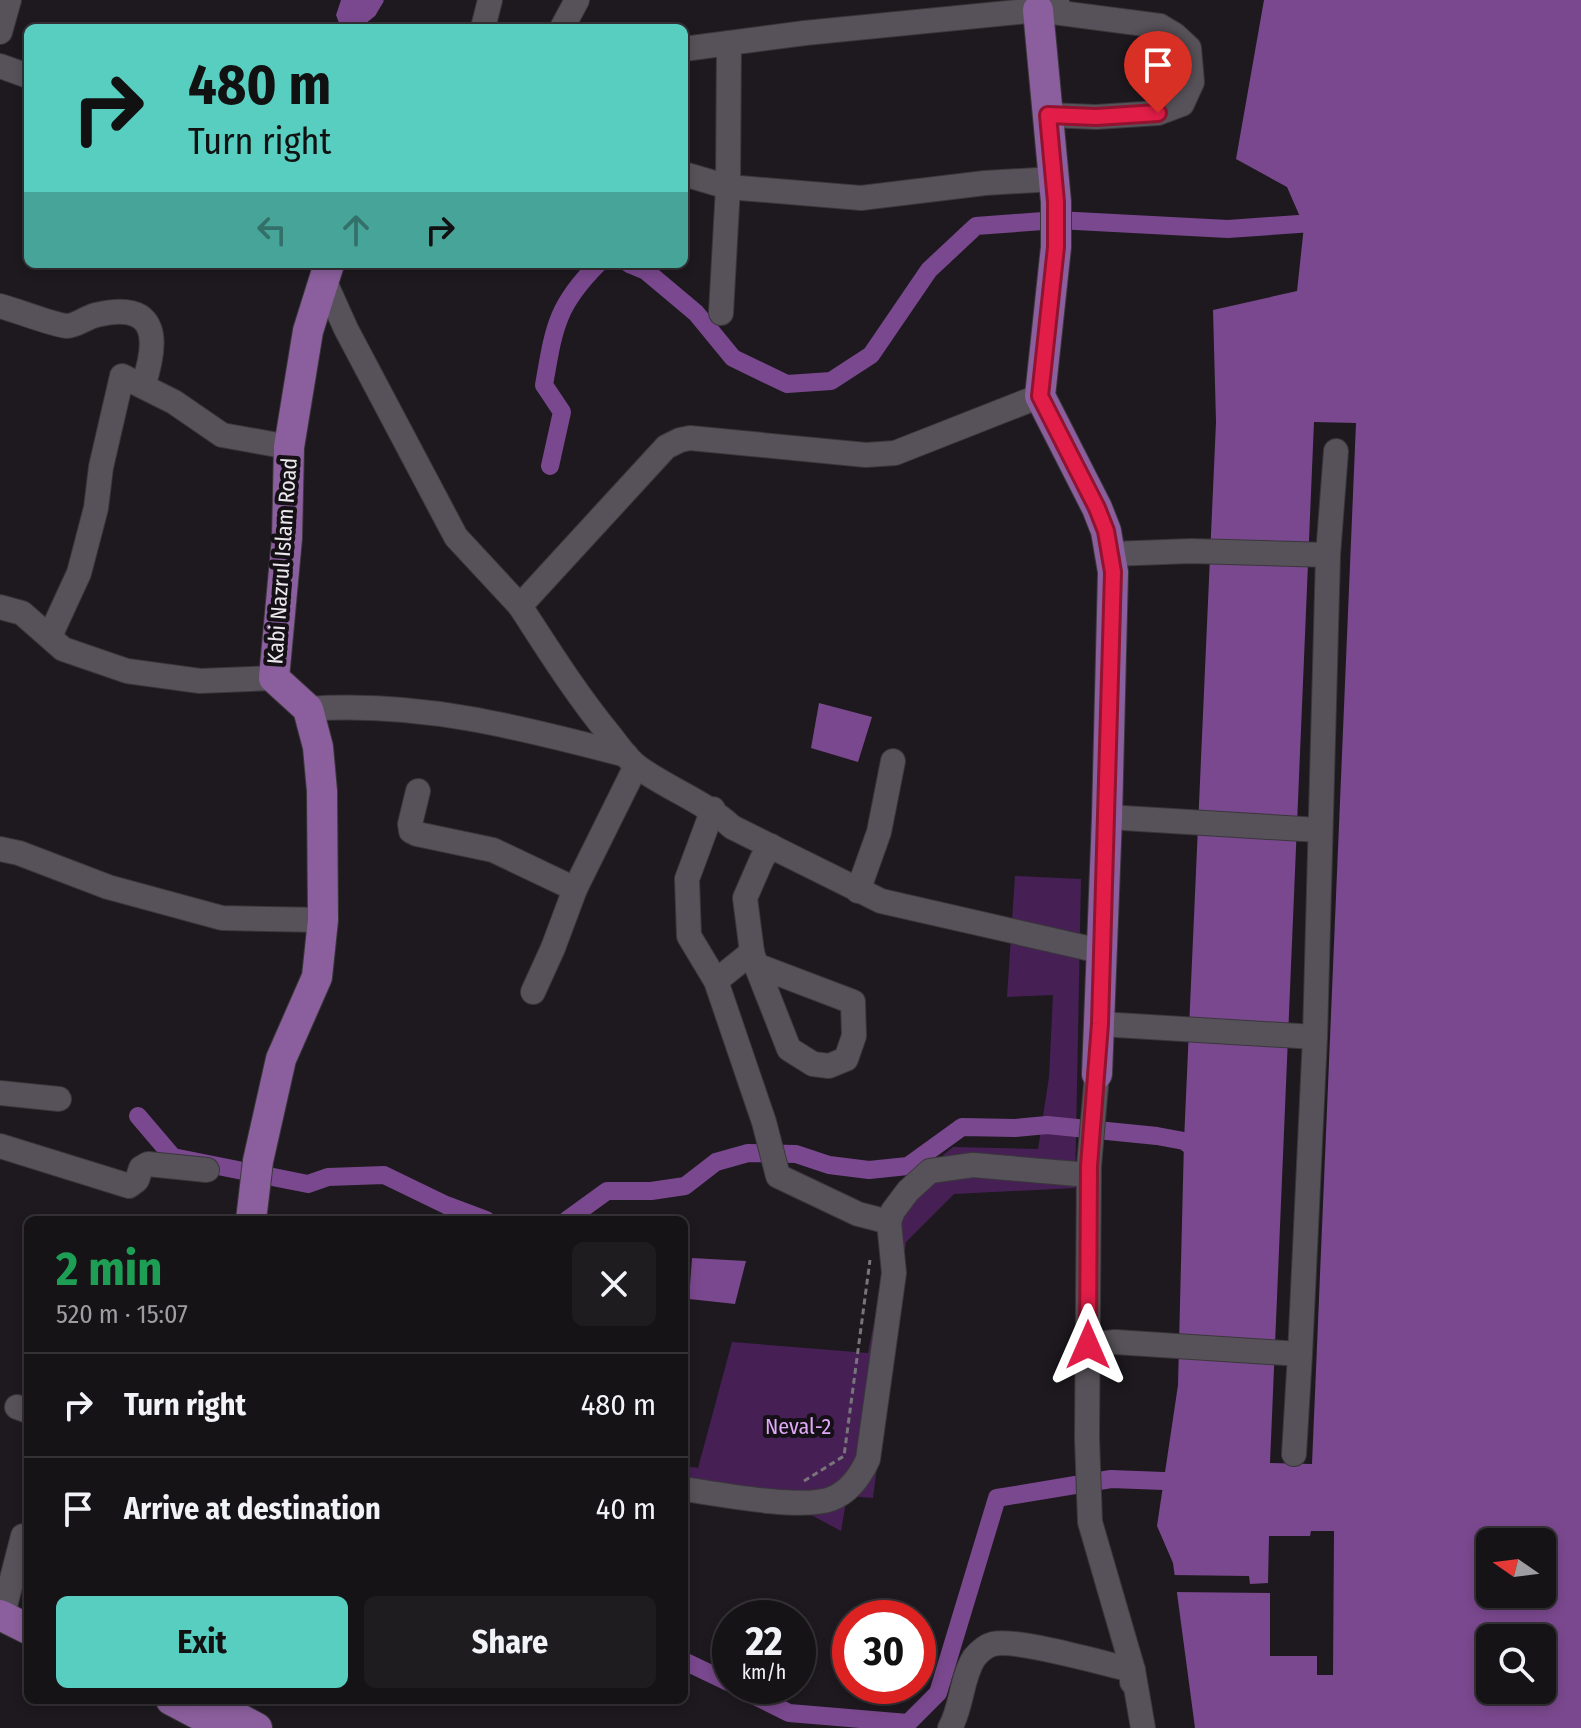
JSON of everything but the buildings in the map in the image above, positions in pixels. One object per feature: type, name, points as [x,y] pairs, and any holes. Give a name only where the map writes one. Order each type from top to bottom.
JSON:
[{"type":"main road","points":[[1048,5],[1048,115],[1055,190],[1056,247],[1040,396],[1097,508],[1111,554],[1113,572],[1097,1074]]},
{"type":"main road","name":"Kabi Nazrul Islam Road","points":[[308,709],[274,678],[287,538],[289,447],[308,331],[326,272]]},
{"type":"main road","points":[[252,1216],[281,1059],[317,977],[323,920],[322,791],[318,747],[308,709]]},
{"type":"main road","points":[[8,1611],[24,1625]]},
{"type":"main road","points":[[192,1704],[224,1728]]},
{"type":"main road","points":[[194,1704],[257,1728]]},
{"type":"street","points":[[0,32],[9,0]]},
{"type":"street","points":[[484,24],[490,0]]},
{"type":"street","points":[[564,24],[577,0]]},
{"type":"street","points":[[688,48],[1048,5],[1160,26],[1189,48],[1192,82],[1182,104],[1158,113],[1096,117],[1048,115]]},
{"type":"street","points":[[721,313],[728,187],[729,43]]},
{"type":"street","points":[[0,66],[24,75]]},
{"type":"street","points":[[688,175],[728,187],[861,198],[985,183],[1055,190]]},
{"type":"street","points":[[326,272],[346,329],[456,537],[520,606],[586,706],[631,761],[678,793],[713,809],[732,827],[858,891],[896,905],[1100,951]]},
{"type":"street","points":[[0,306],[68,326],[96,315],[128,312],[140,317],[152,329],[153,342],[151,362],[143,386]]},
{"type":"street","points":[[50,636],[79,573],[96,508],[101,467],[120,379],[125,376],[174,402],[222,435],[289,447]]},
{"type":"street","points":[[520,606],[666,447],[680,440],[690,438],[866,455],[895,453],[1040,396]]},
{"type":"street","points":[[1294,1454],[1315,1037],[1307,830],[1317,555],[1336,451]]},
{"type":"street","points":[[1111,554],[1191,551],[1317,555]]},
{"type":"street","points":[[0,607],[22,613],[63,649],[127,671],[200,681],[274,678]]},
{"type":"street","points":[[308,709],[436,712],[527,730],[631,761]]},
{"type":"street","points":[[533,992],[631,761]]},
{"type":"street","points":[[858,891],[879,832],[893,761]]},
{"type":"street","points":[[418,791],[411,831],[493,850],[575,889]]},
{"type":"street","points":[[713,809],[687,879],[689,936],[716,981],[764,1122],[778,1176],[858,1214],[889,1222]]},
{"type":"street","points":[[1107,817],[1307,830]]},
{"type":"street","points":[[754,958],[853,1002],[854,1036],[846,1059],[829,1066],[813,1064],[789,1049],[754,958],[745,898],[771,846]]},
{"type":"street","points":[[0,849],[19,853],[108,887],[222,918],[323,920]]},
{"type":"street","points":[[716,981],[754,958]]},
{"type":"street","points":[[1100,1024],[1315,1037]]},
{"type":"street","points":[[1097,1074],[1089,1170],[1087,1438],[1090,1522],[1133,1670],[1143,1728]]},
{"type":"street","points":[[0,1093],[59,1099]]},
{"type":"street","points":[[0,1146],[129,1186],[137,1180],[144,1165],[207,1170]]},
{"type":"street","points":[[688,1490],[744,1498],[817,1502],[834,1498],[862,1473],[868,1459],[894,1273],[889,1222],[908,1191],[930,1171],[973,1165],[1089,1170]]},
{"type":"street","points":[[1088,1345],[1115,1342],[1300,1354]]},
{"type":"street","points":[[8,1611],[23,1536]]},
{"type":"street","points":[[950,1728],[958,1711],[971,1662],[994,1643],[1016,1644],[1133,1670]]},
{"type":"street","points":[[1129,1728],[1133,1670]]},
{"type":"path","points":[[804,1481],[844,1456],[870,1273],[870,1249]]},
{"type":"green space","name":"Neval-2","points":[[1015,876],[1081,879],[1075,1188],[954,1194],[906,1242],[873,1498],[847,1496],[841,1531],[791,1504],[688,1498],[688,1467],[698,1468],[732,1342],[868,1353],[888,1252],[880,1208],[953,1147],[1038,1149],[1049,1077],[1053,995],[1007,997]]},
{"type":"shaded area","points":[[341,0],[384,1],[375,16],[365,24],[339,23],[336,15]]},
{"type":"shaded area","points":[[1264,0],[1581,0],[1581,1728],[1195,1728],[1173,1563],[1157,1526],[1178,1385],[1184,1141],[1216,422],[1213,310],[1297,291],[1304,226],[1287,187],[1236,159]]},
{"type":"shaded area","points":[[819,703],[872,717],[858,762],[811,748]]},
{"type":"shaded area","points":[[692,1258],[746,1261],[735,1304],[689,1299]]},
{"type":"pier","points":[[1314,422],[1356,423],[1312,1464],[1270,1463]]},
{"type":"pier","points":[[1311,1531],[1334,1531],[1333,1675],[1317,1675],[1317,1656],[1270,1656],[1270,1593],[1173,1592],[1171,1575],[1249,1576],[1250,1584],[1268,1583],[1269,1536],[1310,1536]]},
{"type":"waterway","points":[[639,268],[696,313],[733,358],[787,384],[831,381],[871,355],[929,270],[976,226],[1057,220],[1228,229],[1327,222]]},
{"type":"waterway","points":[[550,466],[562,412],[544,385],[554,333],[573,293],[594,268]]},
{"type":"waterway","points":[[138,1116],[173,1157],[308,1184],[328,1177],[384,1175],[475,1216]]},
{"type":"waterway","points":[[573,1216],[607,1191],[651,1191],[685,1186],[716,1162],[748,1153],[796,1154],[829,1165],[869,1170],[908,1166],[962,1127],[1047,1125],[1157,1136],[1184,1141],[1202,1154]]},
{"type":"waterway","points":[[771,1704],[789,1713],[908,1723],[938,1693],[997,1498],[1111,1479],[1187,1485]]},
{"type":"waterway","points":[[688,1663],[712,1674]]},
{"type":"route","points":[[1088,1345],[1089,1166],[1100,1024],[1113,572],[1106,531],[1097,508],[1040,396],[1056,247],[1056,202],[1048,115],[1096,117],[1158,113]]}]
